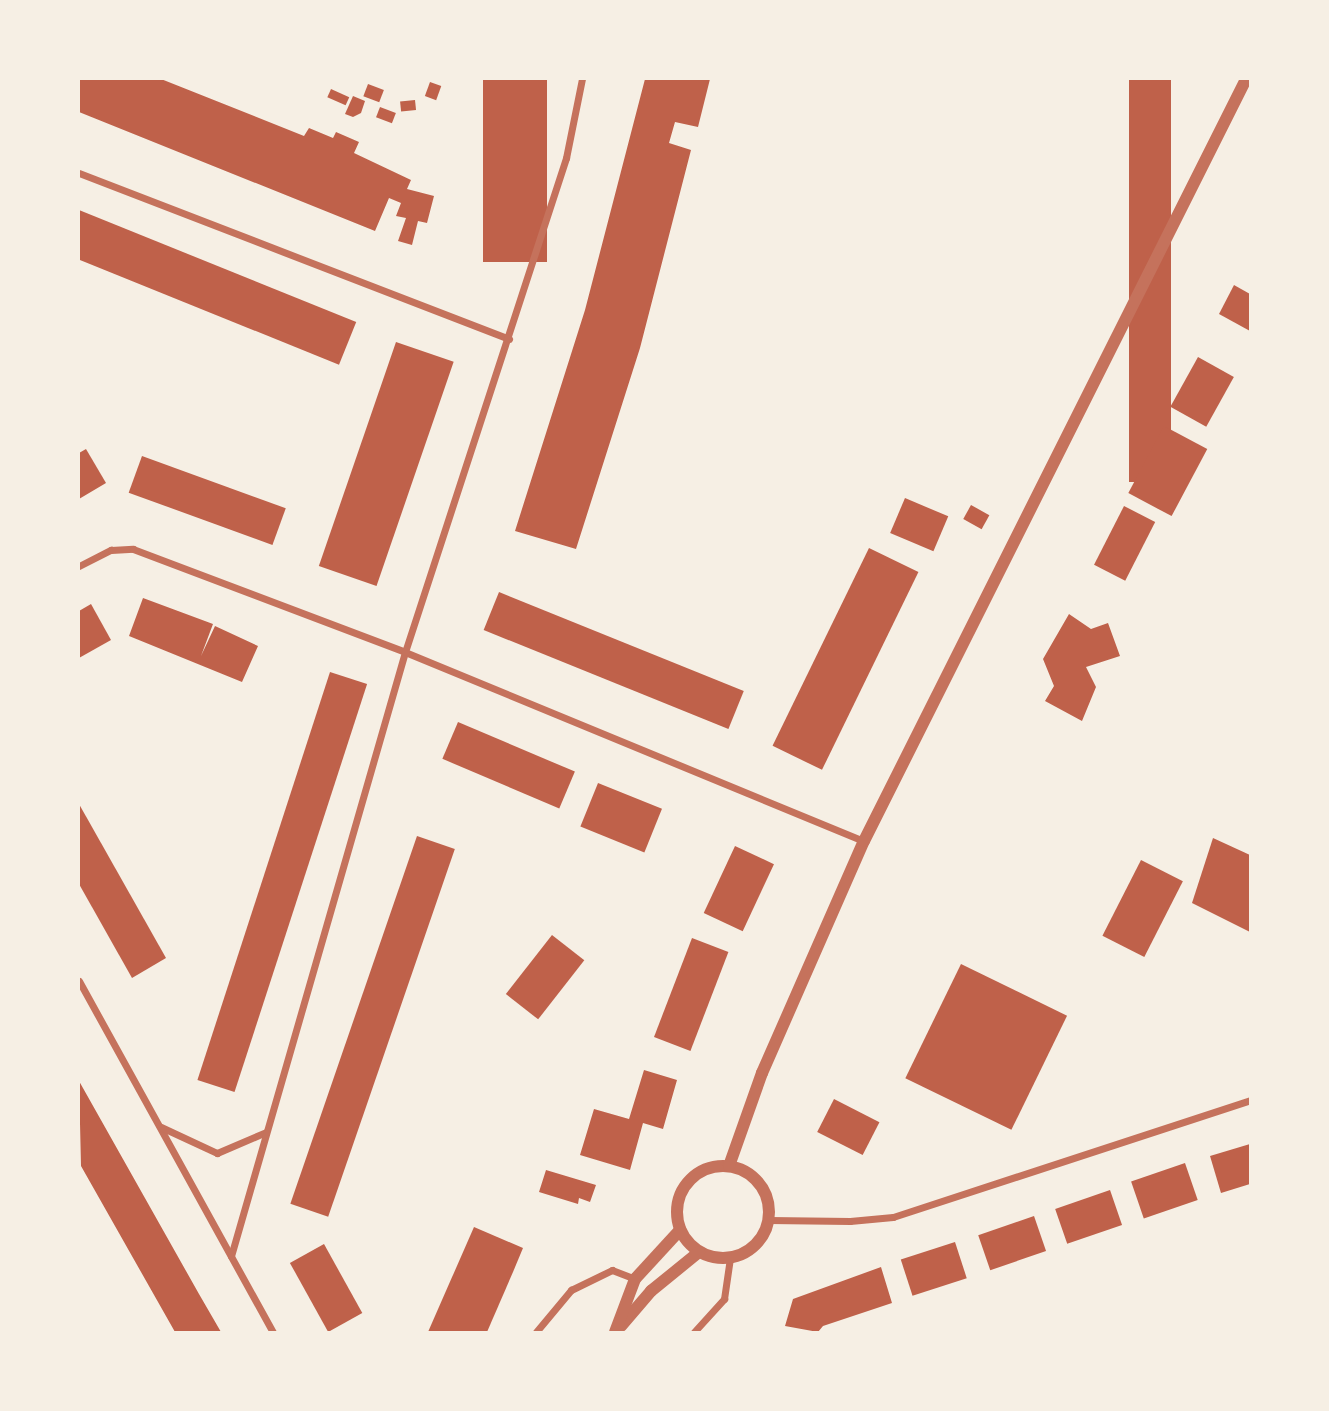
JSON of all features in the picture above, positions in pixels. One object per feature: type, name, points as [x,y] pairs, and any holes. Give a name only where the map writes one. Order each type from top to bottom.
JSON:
[{"type":"street","points":[[231,1256],[405,652],[566,158],[582,79]]},
{"type":"street","points":[[729,1166],[762,1073],[864,841],[1246,79]]},
{"type":"street","points":[[79,173],[509,339]]},
{"type":"street","points":[[79,566],[111,551],[133,549],[405,652],[864,841]]},
{"type":"street","points":[[79,981],[273,1332]]},
{"type":"street","points":[[769,1220],[850,1221],[893,1217],[1250,1100]]},
{"type":"street","points":[[160,1126],[217,1153],[266,1132]]},
{"type":"street","points":[[729,1166],[747,1172],[763,1188],[769,1220],[760,1241],[730,1258],[699,1252],[680,1230],[676,1207],[683,1186],[695,1174],[729,1166]]},
{"type":"street","points":[[615,1332],[635,1279],[680,1230]]},
{"type":"street","points":[[615,1332],[651,1291],[699,1252]]},
{"type":"street","points":[[694,1332],[724,1299],[730,1258]]},
{"type":"street","points":[[536,1332],[571,1290],[612,1270],[635,1279]]},
{"type":"building","points":[[79,79],[161,79],[304,136],[309,128],[333,138],[336,132],[359,142],[354,153],[411,180],[407,189],[434,196],[427,223],[418,221],[412,245],[398,241],[406,218],[396,216],[401,203],[389,198],[375,231],[79,112]]},
{"type":"building","points":[[483,79],[547,79],[547,262],[483,262]]},
{"type":"building","points":[[645,79],[710,79],[698,127],[675,122],[669,143],[691,150],[640,348],[576,549],[515,531],[585,310]]},
{"type":"building","points":[[1129,79],[1171,79],[1171,482],[1129,482]]},
{"type":"building","points":[[430,82],[441,86],[436,100],[425,96]]},
{"type":"building","points":[[368,84],[384,90],[379,102],[363,96]]},
{"type":"building","points":[[331,89],[349,97],[346,105],[327,97]]},
{"type":"building","points":[[353,96],[365,101],[361,113],[353,117],[345,114]]},
{"type":"building","points":[[415,100],[416,110],[401,112],[400,102]]},
{"type":"building","points":[[380,107],[396,113],[392,123],[376,117]]},
{"type":"building","points":[[79,210],[356,322],[339,365],[79,260]]},
{"type":"building","points":[[1234,285],[1250,294],[1250,331],[1219,314]]},
{"type":"building","points":[[396,342],[454,362],[377,586],[319,566]]},
{"type":"building","points":[[1198,357],[1234,377],[1206,427],[1170,407]]},
{"type":"building","points":[[1164,426],[1207,449],[1172,516],[1128,493]]},
{"type":"building","points":[[86,449],[106,483],[79,499],[79,453]]},
{"type":"building","points":[[142,456],[286,508],[272,545],[129,493]]},
{"type":"building","points":[[905,498],[948,516],[933,551],[890,533]]},
{"type":"building","points":[[971,505],[989,515],[982,529],[963,519]]},
{"type":"building","points":[[1124,506],[1155,522],[1125,581],[1094,565]]},
{"type":"building","points":[[869,548],[918,572],[822,770],[773,746]]},
{"type":"building","points":[[499,592],[744,691],[728,729],[484,630]]},
{"type":"building","points":[[143,598],[213,624],[201,656],[215,626],[258,646],[242,682],[129,636]]},
{"type":"building","points":[[91,604],[111,640],[79,658],[79,611]]},
{"type":"building","points":[[1069,614],[1091,629],[1108,623],[1120,656],[1086,667],[1096,687],[1082,721],[1045,701],[1054,686],[1043,659]]},
{"type":"building","points":[[330,672],[367,684],[235,1092],[197,1080]]},
{"type":"building","points":[[458,722],[575,772],[559,808],[442,759]]},
{"type":"building","points":[[598,783],[662,809],[644,852],[580,827]]},
{"type":"building","points":[[79,804],[166,958],[132,978],[79,884]]},
{"type":"building","points":[[417,836],[455,849],[328,1217],[290,1204]]},
{"type":"building","points":[[1213,838],[1250,855],[1250,932],[1192,903]]},
{"type":"building","points":[[735,846],[774,864],[743,931],[704,913]]},
{"type":"building","points":[[1141,860],[1183,881],[1144,957],[1102,936]]},
{"type":"building","points":[[552,935],[584,960],[538,1019],[506,994]]},
{"type":"building","points":[[692,938],[728,952],[690,1051],[654,1037]]},
{"type":"building","points":[[961,964],[1067,1016],[1011,1130],[905,1078]]},
{"type":"building","points":[[644,1070],[677,1080],[663,1129],[643,1123],[630,1170],[580,1155],[594,1109],[629,1119]]},
{"type":"building","points":[[79,1081],[221,1332],[175,1332],[81,1166]]},
{"type":"building","points":[[834,1099],[879,1122],[863,1155],[817,1132]]},
{"type":"building","points":[[1250,1144],[1250,1184],[1221,1193],[1210,1156]]},
{"type":"building","points":[[1185,1163],[1198,1200],[1144,1218],[1131,1182]]},
{"type":"building","points":[[546,1170],[596,1185],[590,1202],[579,1198],[578,1204],[539,1192]]},
{"type":"building","points":[[1110,1190],[1122,1225],[1067,1244],[1055,1209]]},
{"type":"building","points":[[1034,1216],[1046,1251],[990,1270],[978,1235]]},
{"type":"building","points":[[474,1227],[523,1248],[487,1332],[428,1332]]},
{"type":"building","points":[[955,1242],[967,1278],[913,1296],[901,1260]]},
{"type":"building","points":[[324,1244],[362,1313],[328,1332],[290,1263]]},
{"type":"building","points":[[881,1267],[892,1303],[823,1326],[818,1332],[785,1326],[793,1299]]}]
